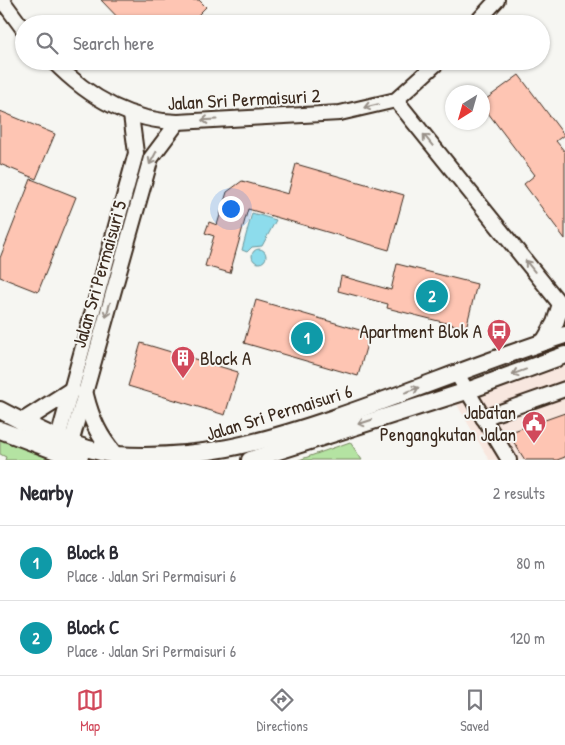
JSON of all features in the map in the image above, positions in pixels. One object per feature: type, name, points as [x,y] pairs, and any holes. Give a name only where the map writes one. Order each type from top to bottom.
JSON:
[{"type":"street","points":[[2,0],[15,18]]},
{"type":"street","points":[[484,15],[497,0]]},
{"type":"street","name":"Jalan Sri Permaisuri 2","points":[[62,70],[71,79],[115,108],[131,115],[159,122],[340,113],[396,100],[429,70]]},
{"type":"street","points":[[396,100],[563,307],[544,342]]},
{"type":"street","name":"Jalan Sri Permaisuri 5","points":[[78,393],[136,153],[131,115]]},
{"type":"street","name":"Jalan Sri Permaisuri 5","points":[[64,443],[151,158],[178,122]]},
{"type":"street","name":"Jalan Sri Permaisuri 6","points":[[0,410],[64,443],[115,455],[186,458],[235,451],[368,407],[565,335]]},
{"type":"street","name":"Jalan Sri Permaisuri 6","points":[[250,460],[467,391],[565,355]]},
{"type":"street","points":[[457,374],[509,460]]},
{"type":"street","points":[[483,418],[565,389]]},
{"type":"street","points":[[22,422],[78,393],[102,441],[115,455]]},
{"type":"street","points":[[0,430],[79,460]]},
{"type":"street","points":[[44,448],[64,443],[79,460]]},
{"type":"shaded area","points":[[565,363],[565,460],[489,460],[455,401]]},
{"type":"green space","points":[[0,438],[59,460],[5,460],[6,457],[0,454]]},
{"type":"green space","points":[[350,442],[362,460],[299,460]]},
{"type":"water","points":[[252,213],[276,220],[262,246],[252,247],[247,252],[242,250]]},
{"type":"water","points":[[259,249],[264,251],[266,256],[264,261],[259,263],[254,261],[252,256],[254,251]]},
{"type":"building","points":[[101,0],[199,0],[206,7],[198,15],[115,15]]},
{"type":"building","points":[[519,75],[564,135],[556,141],[565,152],[565,239],[524,184],[535,175],[490,116],[490,96]]},
{"type":"building","points":[[0,111],[55,134],[36,179],[0,164]]},
{"type":"building","points":[[296,164],[404,195],[389,250],[248,209],[230,273],[205,266],[214,236],[205,233],[209,222],[217,225],[227,192],[242,181],[288,194]]},
{"type":"building","points":[[31,179],[76,197],[38,292],[0,277],[0,258]]},
{"type":"building","points":[[397,264],[477,284],[466,328],[387,308],[388,304],[338,291],[341,276],[391,290]]},
{"type":"building","points":[[256,300],[370,333],[358,376],[244,343]]},
{"type":"building","name":"Block A","points":[[141,343],[238,372],[225,415],[128,386]]},
{"type":"building","points":[[565,413],[565,457],[557,460],[525,460],[508,433]]},
{"type":"place","name":"Block C","points":[[432,296]]},
{"type":"place","name":"Block B","points":[[307,338]]},
{"type":"place","name":"Apartment Blok A","points":[[499,352]]},
{"type":"place","name":"Block A","points":[[183,379]]},
{"type":"place","name":"Jabatan Pengangkutan Jalan","points":[[534,444]]}]
